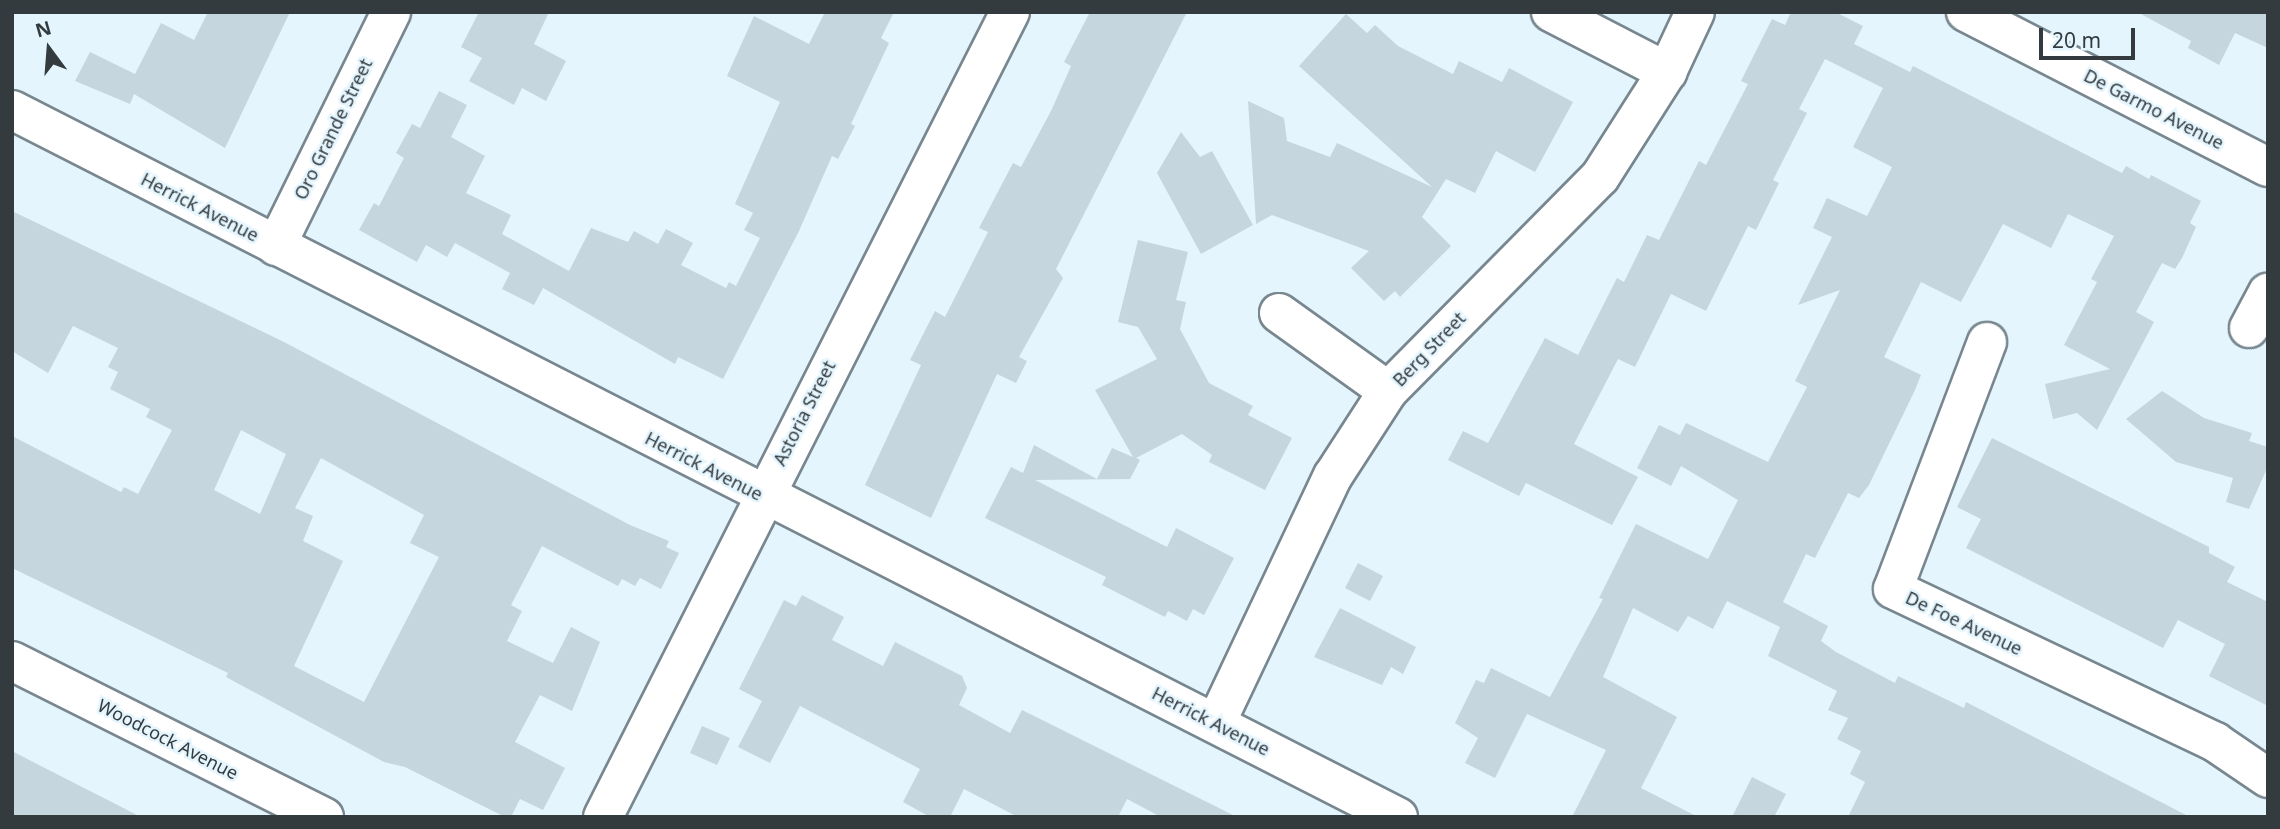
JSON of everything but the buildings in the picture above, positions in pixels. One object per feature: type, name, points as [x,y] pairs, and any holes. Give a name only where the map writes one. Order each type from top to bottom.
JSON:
[{"type":"street","name":"Oro Grande Street","points":[[276,246],[391,12]]},
{"type":"street","name":"Astoria Street","points":[[603,817],[762,496],[1010,12]]},
{"type":"street","points":[[1551,12],[1667,72]]},
{"type":"street","name":"Berg Street","points":[[1216,723],[1334,476],[1388,391],[1600,177],[1667,72],[1695,12]]},
{"type":"street","name":"De Garmo Avenue","points":[[1966,12],[2268,167]]},
{"type":"street","name":"Herrick Avenue","points":[[12,110],[762,496],[1398,817]]},
{"type":"street","points":[[2249,328],[2268,293]]},
{"type":"street","points":[[1279,313],[1388,391]]},
{"type":"street","name":"De Foe Avenue","points":[[1987,342],[1893,589],[2215,742],[2268,778]]},
{"type":"street","name":"Woodcock Avenue","points":[[12,661],[324,817]]}]
